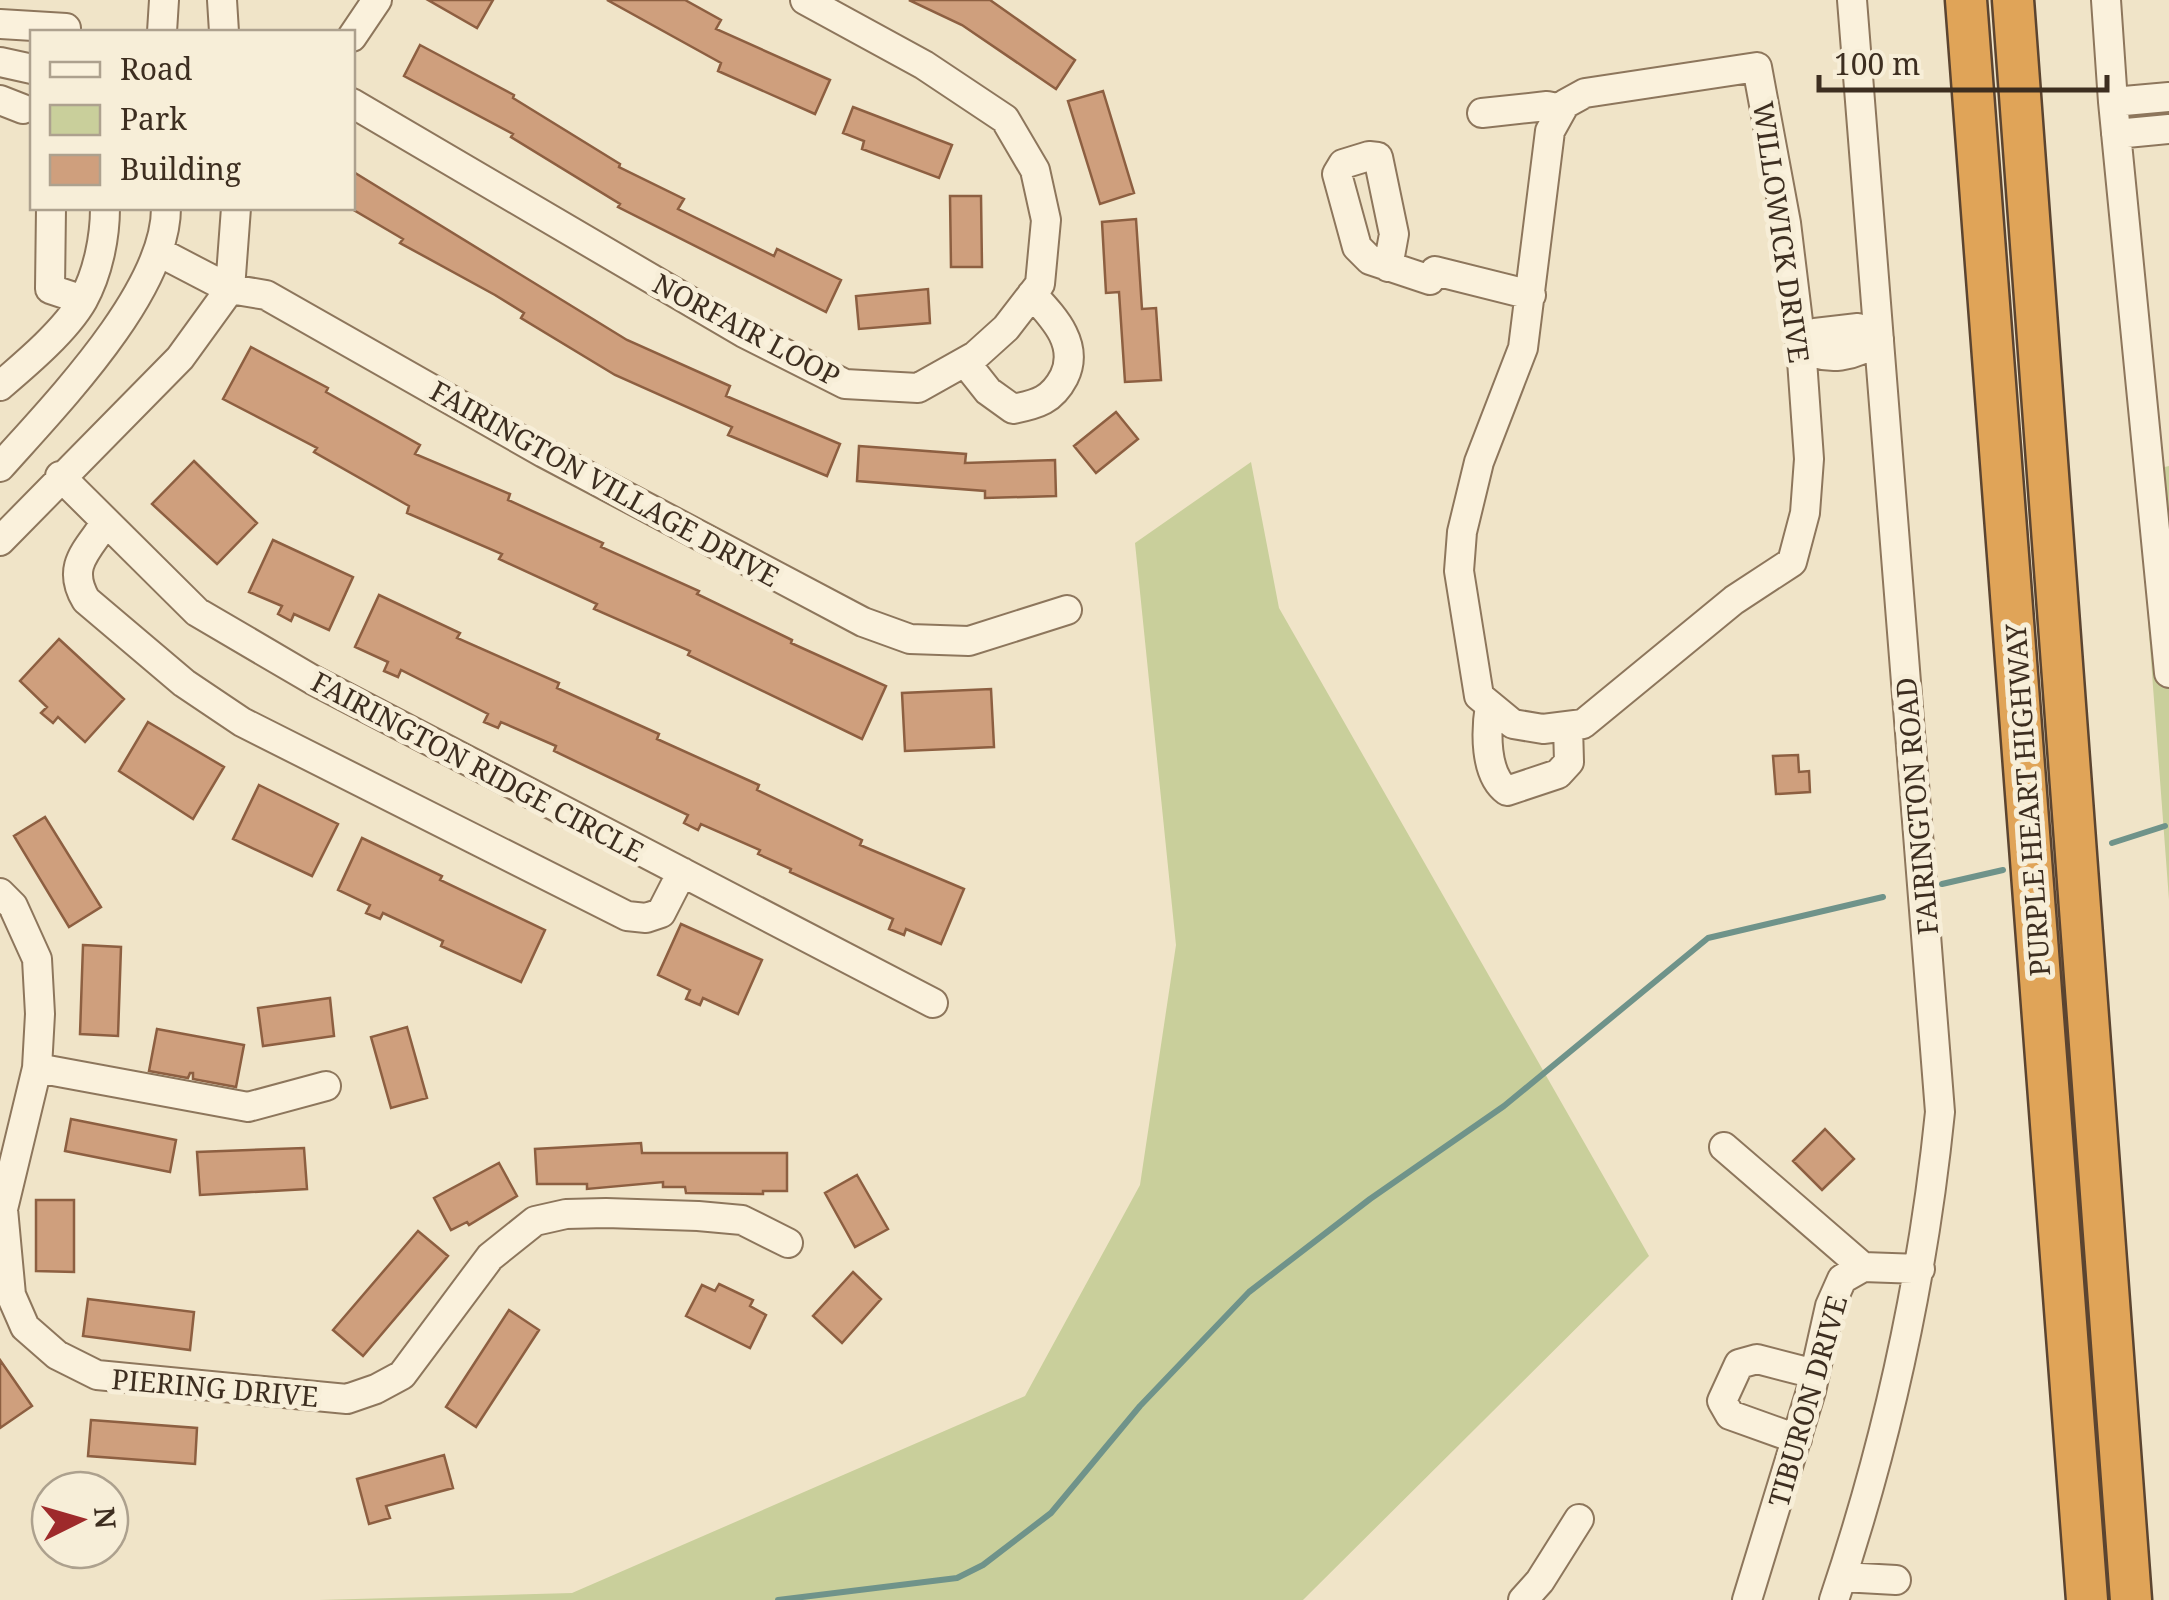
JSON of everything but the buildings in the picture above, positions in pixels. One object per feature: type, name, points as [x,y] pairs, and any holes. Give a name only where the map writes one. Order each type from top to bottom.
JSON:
[{"type":"highway","name":"PURPLE HEART HIGHWAY","points":[[1966,0],[2087,1600]]},
{"type":"highway","name":"PURPLE HEART HIGHWAY","points":[[2013,0],[2131,1600]]},
{"type":"street","points":[[162,30],[164,0]]},
{"type":"street","points":[[222,0],[224,30]]},
{"type":"street","points":[[355,33],[377,0]]},
{"type":"street","name":"NORFAIR LOOP","points":[[355,105],[744,333],[846,384],[918,388],[964,362],[1006,328],[1040,284],[1046,220],[1035,170],[1005,119],[924,65],[805,0]]},
{"type":"street","name":"FAIRINGTON ROAD","points":[[1838,1588],[1889,1420],[1920,1269],[1940,1112],[1852,0]]},
{"type":"street","points":[[2106,0],[2112,102],[2169,674]]},
{"type":"street","points":[[0,24],[66,28]]},
{"type":"street","points":[[0,62],[30,69]]},
{"type":"street","name":"WILLOWICK DRIVE","points":[[1562,109],[1585,93],[1757,67],[1786,223],[1802,346],[1809,459],[1806,513],[1792,562],[1734,600],[1583,724],[1568,726]]},
{"type":"street","points":[[2112,102],[2169,97]]},
{"type":"street","points":[[1482,113],[1547,106],[1562,109],[1550,130],[1523,348],[1479,462],[1462,532],[1459,572],[1479,696],[1514,724],[1542,729],[1568,726],[1570,762],[1558,774],[1507,791],[1500,786],[1488,750],[1486,726],[1490,705]]},
{"type":"street","points":[[2116,134],[2169,129]]},
{"type":"street","points":[[51,210],[50,289],[83,300]]},
{"type":"street","points":[[0,386],[30,361],[83,300],[105,234],[104,210]]},
{"type":"street","points":[[0,467],[82,376],[153,270],[166,228],[166,210]]},
{"type":"street","points":[[0,541],[180,358],[230,289],[236,210]]},
{"type":"street","name":"FAIRINGTON VILLAGE DRIVE","points":[[158,252],[230,289],[266,295],[544,453],[863,622],[910,638],[969,641],[1067,610]]},
{"type":"street","points":[[1388,266],[1430,280],[1435,271],[1531,295]]},
{"type":"street","points":[[964,362],[988,391],[1013,409],[1038,404],[1055,394],[1069,366],[1070,348],[1056,320],[1032,294]]},
{"type":"street","points":[[1802,346],[1818,357],[1832,356],[1860,352],[1879,339]]},
{"type":"street","name":"FAIRINGTON RIDGE CIRCLE","points":[[60,476],[197,612],[312,680],[933,1003]]},
{"type":"street","points":[[106,522],[76,566],[78,586],[86,600],[184,683],[242,722],[628,916],[646,918],[661,913],[682,872]]},
{"type":"street","name":"PIERING DRIVE","points":[[0,893],[13,906],[37,959],[40,1014],[37,1068],[3,1209],[11,1295],[26,1327],[57,1356],[97,1376],[347,1400],[402,1375],[490,1257],[535,1222],[566,1214],[698,1216],[742,1220],[788,1243]]},
{"type":"street","points":[[37,1068],[248,1107],[326,1086]]},
{"type":"street","points":[[1724,1147],[1863,1267]]},
{"type":"street","name":"TIBURON DRIVE","points":[[1747,1600],[1797,1439],[1830,1306],[1842,1279],[1863,1267],[1920,1269]]},
{"type":"street","points":[[1797,1439],[1730,1415],[1722,1401],[1739,1364],[1757,1359],[1815,1374]]},
{"type":"street","points":[[1523,1600],[1580,1520]]},
{"type":"street","points":[[1838,1588],[1896,1580]]},
{"type":"green space","points":[[1251,462],[1279,608],[1649,1256],[1303,1600],[319,1600],[572,1593],[1025,1396],[1140,1185],[1176,945],[1135,543]]},
{"type":"green space","points":[[2169,466],[2169,900],[2137,473]]},
{"type":"waterway","points":[[2112,843],[2165,826]]},
{"type":"waterway","points":[[1942,884],[2003,870]]},
{"type":"waterway","points":[[778,1600],[957,1578],[983,1565],[1051,1513],[1140,1406],[1249,1292],[1370,1199],[1504,1106],[1708,938],[1883,897]]}]
